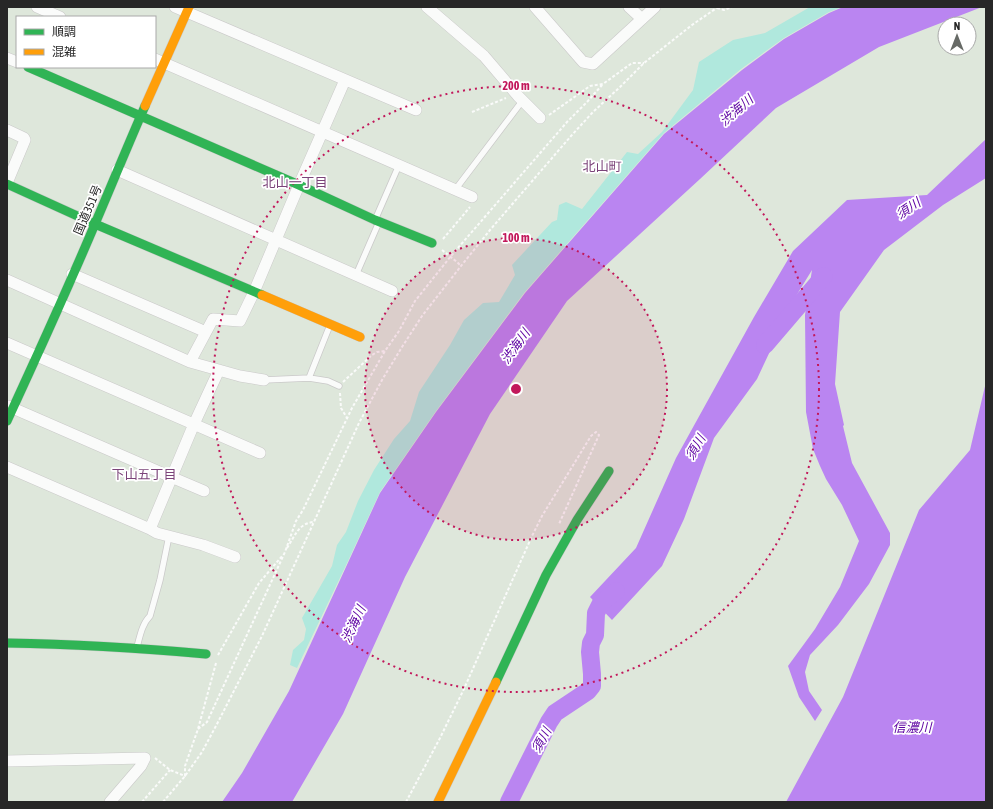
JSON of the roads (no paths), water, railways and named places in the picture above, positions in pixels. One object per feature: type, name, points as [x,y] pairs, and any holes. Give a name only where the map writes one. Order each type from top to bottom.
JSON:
[{"type":"main road","name":"国道351号","points":[[7,421],[10,407],[37,356],[141,117],[160,61],[188,10]]},
{"type":"main road","points":[[30,68],[299,185],[377,221],[435,245]]},
{"type":"main road","points":[[7,183],[95,224],[360,337]]},
{"type":"main road","points":[[438,802],[546,575],[577,520],[609,471]]},
{"type":"main road","points":[[7,643],[90,645],[206,654]]},
{"type":"street","points":[[37,7],[58,16]]},
{"type":"street","points":[[175,7],[188,10],[416,110]]},
{"type":"street","points":[[427,7],[484,56],[540,118]]},
{"type":"street","points":[[535,7],[583,62],[589,64],[593,64],[655,7]]},
{"type":"street","points":[[629,7],[642,19]]},
{"type":"street","points":[[160,61],[472,197]]},
{"type":"street","points":[[190,362],[213,319],[240,321],[254,292],[345,80]]},
{"type":"street","points":[[7,130],[22,136],[25,140],[7,183]]},
{"type":"street","points":[[117,170],[276,241],[392,290]]},
{"type":"street","points":[[72,274],[206,332]]},
{"type":"street","points":[[7,280],[190,362],[240,376],[264,380]]},
{"type":"street","points":[[7,344],[260,453]]},
{"type":"street","points":[[150,529],[194,424],[219,370]]},
{"type":"street","points":[[10,407],[204,491]]},
{"type":"street","points":[[7,467],[157,533],[203,545],[235,557]]},
{"type":"street","points":[[7,761],[145,758],[141,766],[110,802]]},
{"type":"lane","points":[[455,190],[520,97]]},
{"type":"lane","points":[[356,275],[399,166]]},
{"type":"lane","points":[[309,378],[330,324]]},
{"type":"lane","points":[[264,380],[309,378],[328,381],[339,386]]},
{"type":"lane","points":[[137,648],[142,629],[146,620],[150,616],[160,580],[169,536]]},
{"type":"water","name":"渋海川","points":[[843,7],[982,7],[959,16],[937,16],[937,24],[879,47],[776,108],[567,301],[490,414],[405,577],[343,714],[292,802],[222,802],[242,773],[289,691],[380,493],[436,412],[525,293],[664,134],[742,70],[784,39],[829,13]]},
{"type":"water","points":[[986,139],[986,178],[943,205],[884,250],[840,312],[835,384],[843,426],[852,463],[890,533],[890,545],[869,584],[838,625],[810,655],[805,672],[809,691],[822,710],[815,721],[799,697],[788,666],[815,629],[840,587],[859,541],[842,505],[826,479],[813,449],[806,412],[805,315],[812,270],[796,296],[757,379],[714,438],[684,519],[662,566],[612,620],[590,597],[636,548],[676,458],[754,317],[793,251],[847,200],[927,195]]},
{"type":"water","name":"信濃川","points":[[986,382],[986,802],[786,802],[843,697],[919,510],[970,450]]},
{"type":"waterway","name":"須川","points":[[765,345],[824,276]]},
{"type":"waterway","name":"須川","points":[[509,802],[555,713],[588,691],[592,686],[590,652],[591,643],[595,635],[596,613],[601,603],[616,591]]},
{"type":"district","name":"北山町","points":[[602,166]]},
{"type":"district","name":"北山一丁目","points":[[295,182]]},
{"type":"district","name":"下山五丁目","points":[[144,474]]}]
